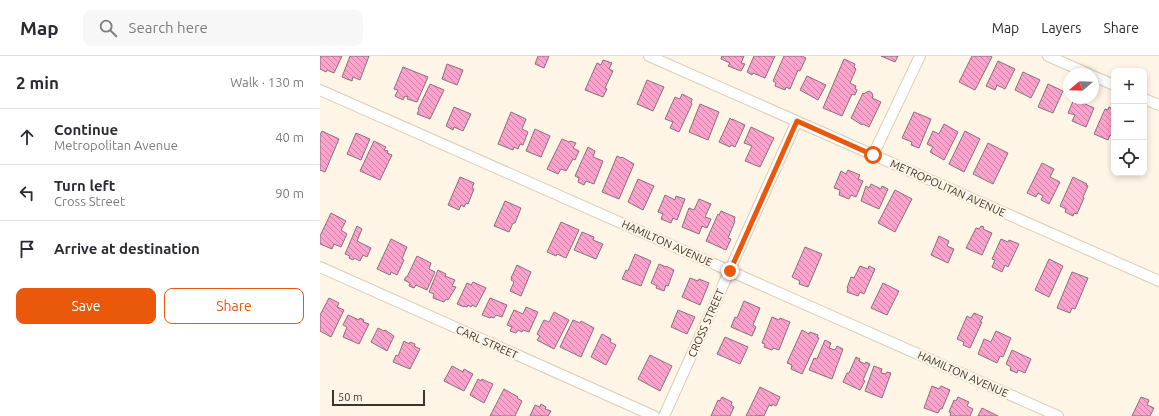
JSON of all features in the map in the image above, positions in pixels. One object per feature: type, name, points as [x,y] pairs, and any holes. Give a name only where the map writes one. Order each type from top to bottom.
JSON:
[{"type":"street","name":"METROPOLITAN AVENUE","points":[[649,56],[1159,282]]},
{"type":"street","points":[[873,155],[920,56]]},
{"type":"street","points":[[1048,56],[1075,68]]},
{"type":"street","points":[[1099,79],[1111,84]]},
{"type":"street","name":"HAMILTON AVENUE","points":[[320,90],[1058,416]]},
{"type":"street","points":[[1147,100],[1159,105]]},
{"type":"street","name":"CROSS STREET","points":[[664,416],[797,121]]},
{"type":"street","name":"CARL STREET","points":[[320,267],[654,416]]},
{"type":"building","points":[[320,56],[342,56],[334,73],[327,70],[326,72],[320,69]]},
{"type":"building","points":[[350,56],[369,56],[360,80],[353,77],[352,81],[342,77]]},
{"type":"building","points":[[538,56],[549,56],[544,68],[535,64]]},
{"type":"building","points":[[722,56],[744,56],[741,63],[745,64],[741,71],[728,66],[730,63],[721,59]]},
{"type":"building","points":[[754,56],[775,56],[765,78],[753,73],[752,75],[747,72]]},
{"type":"building","points":[[784,56],[802,56],[806,58],[800,71],[798,70],[790,89],[786,87],[785,90],[775,86],[776,83],[773,81]]},
{"type":"building","points":[[881,56],[898,56],[895,62]]},
{"type":"building","points":[[972,56],[992,57],[975,90],[959,82]]},
{"type":"building","points":[[844,59],[855,64],[854,67],[856,69],[850,83],[856,86],[855,89],[857,90],[855,95],[852,94],[842,116],[823,108]]},
{"type":"building","points":[[603,60],[612,63],[609,69],[613,71],[605,88],[607,89],[603,97],[585,90],[597,63],[601,65]]},
{"type":"building","points":[[998,61],[1015,69],[1005,89],[997,85],[995,90],[986,86]]},
{"type":"building","points":[[447,64],[463,70],[457,85],[442,79]]},
{"type":"building","points":[[403,67],[428,77],[417,102],[407,99],[408,97],[405,96],[403,100],[395,96],[398,90],[394,89]]},
{"type":"building","points":[[1023,72],[1040,80],[1031,98],[1015,90]]},
{"type":"building","points":[[807,76],[826,85],[818,100],[800,90]]},
{"type":"building","points":[[647,80],[664,87],[653,111],[637,104]]},
{"type":"building","points":[[430,84],[444,90],[430,119],[417,114]]},
{"type":"building","points":[[1048,84],[1063,91],[1053,113],[1038,107]]},
{"type":"building","points":[[869,91],[872,93],[872,98],[881,102],[869,127],[863,124],[862,125],[851,118],[863,93],[864,94]]},
{"type":"building","points":[[682,94],[692,99],[692,104],[679,132],[670,128],[673,122],[665,119],[675,97],[680,99]]},
{"type":"building","points":[[700,104],[719,112],[708,140],[689,132]]},
{"type":"building","points":[[1072,104],[1085,104],[1094,108],[1086,127],[1072,121],[1075,115],[1068,113]]},
{"type":"building","points":[[454,107],[471,114],[463,131],[454,127],[453,130],[446,126]]},
{"type":"building","points":[[1109,107],[1111,108],[1111,135],[1108,140],[1094,134],[1105,109],[1108,110]]},
{"type":"building","points":[[511,112],[526,119],[522,129],[528,132],[523,145],[520,144],[518,149],[514,147],[513,150],[498,144]]},
{"type":"building","points":[[914,112],[931,119],[919,148],[911,145],[912,142],[902,138]]},
{"type":"building","points":[[730,118],[745,125],[735,147],[731,145],[730,147],[719,142]]},
{"type":"building","points":[[944,124],[958,132],[944,160],[930,152],[933,147],[927,144],[933,131],[939,134]]},
{"type":"building","points":[[751,127],[774,138],[760,167],[745,161],[752,146],[744,143]]},
{"type":"building","points":[[535,129],[550,136],[541,157],[526,151]]},
{"type":"building","points":[[322,131],[339,139],[325,172],[320,170],[320,135]]},
{"type":"building","points":[[965,131],[980,139],[964,172],[949,164]]},
{"type":"building","points":[[356,133],[370,139],[361,160],[347,154]]},
{"type":"building","points":[[562,139],[576,143],[573,148],[579,151],[575,160],[573,159],[566,171],[561,169],[558,174],[547,169]]},
{"type":"building","points":[[374,141],[386,147],[384,150],[388,151],[387,153],[392,155],[380,180],[360,171]]},
{"type":"building","points":[[988,143],[1008,153],[993,184],[973,174]]},
{"type":"building","points":[[588,147],[595,151],[593,157],[603,161],[594,184],[586,181],[584,185],[578,182],[579,178],[575,176]]},
{"type":"building","points":[[617,156],[622,157],[634,164],[619,199],[602,192]]},
{"type":"building","points":[[1042,163],[1054,169],[1050,177],[1060,182],[1049,204],[1041,200],[1043,196],[1038,193],[1036,197],[1027,193]]},
{"type":"building","points":[[848,170],[860,175],[858,179],[863,181],[856,197],[851,195],[849,199],[839,195],[840,190],[834,188],[841,171],[846,174]]},
{"type":"building","points":[[460,177],[474,183],[472,188],[474,189],[468,204],[466,203],[464,207],[461,205],[459,210],[448,205]]},
{"type":"building","points":[[1073,177],[1087,184],[1086,185],[1088,186],[1077,214],[1074,213],[1073,216],[1065,212],[1066,209],[1060,206]]},
{"type":"building","points":[[638,179],[654,186],[643,210],[628,202]]},
{"type":"building","points":[[871,184],[881,189],[882,186],[888,189],[879,209],[861,201],[866,186],[869,188]]},
{"type":"building","points":[[895,190],[912,199],[895,232],[878,223]]},
{"type":"building","points":[[665,195],[675,200],[676,196],[685,199],[677,220],[673,218],[671,223],[661,219],[663,214],[658,212]]},
{"type":"building","points":[[699,199],[711,204],[705,217],[711,219],[707,228],[702,226],[699,234],[682,227],[689,208],[694,210]]},
{"type":"building","points":[[505,201],[521,208],[515,223],[513,223],[509,232],[494,226]]},
{"type":"building","points":[[721,211],[735,217],[735,221],[728,238],[731,239],[726,250],[706,241],[718,214],[719,215]]},
{"type":"building","points":[[331,213],[346,221],[341,230],[347,234],[341,247],[334,244],[332,249],[320,244],[320,236]]},
{"type":"building","points":[[561,222],[579,230],[566,258],[547,252]]},
{"type":"building","points":[[357,226],[362,229],[357,241],[371,248],[367,257],[363,255],[360,261],[354,258],[353,260],[349,258],[350,256],[345,254]]},
{"type":"building","points":[[981,226],[984,227],[983,229],[992,233],[982,255],[966,248],[976,228],[979,229]]},
{"type":"building","points":[[582,232],[594,237],[593,240],[603,244],[596,259],[574,250]]},
{"type":"building","points":[[939,236],[949,241],[947,246],[954,249],[948,263],[931,255]]},
{"type":"building","points":[[391,239],[407,247],[402,259],[404,260],[397,275],[391,272],[390,275],[377,269]]},
{"type":"building","points":[[1001,239],[1019,244],[1008,267],[1005,265],[1002,272],[992,267],[995,260],[992,259]]},
{"type":"building","points":[[805,247],[822,254],[808,287],[799,284],[800,281],[792,277]]},
{"type":"building","points":[[635,254],[651,261],[641,286],[622,279],[626,270],[628,271]]},
{"type":"building","points":[[417,256],[431,263],[429,269],[435,272],[427,290],[416,285],[414,288],[409,286],[410,283],[404,280],[407,277]]},
{"type":"building","points":[[1049,259],[1063,266],[1049,297],[1035,290]]},
{"type":"building","points":[[659,264],[674,270],[668,286],[666,285],[664,291],[656,288],[657,286],[651,283]]},
{"type":"building","points":[[517,265],[531,272],[521,296],[510,291],[514,282],[511,278]]},
{"type":"building","points":[[860,266],[868,269],[869,266],[875,269],[864,294],[860,292],[858,296],[847,292],[847,288],[851,277],[854,278]]},
{"type":"building","points":[[438,270],[446,274],[445,276],[455,280],[452,286],[456,287],[448,300],[446,299],[444,302],[433,298],[434,294],[429,292]]},
{"type":"building","points":[[1072,272],[1088,278],[1075,309],[1072,308],[1070,313],[1057,308]]},
{"type":"building","points":[[690,278],[698,281],[699,279],[709,283],[700,305],[682,297]]},
{"type":"building","points":[[473,282],[486,288],[476,307],[472,305],[471,307],[468,305],[467,307],[464,307],[457,304],[467,283],[471,285]]},
{"type":"building","points":[[883,283],[899,291],[887,315],[871,308]]},
{"type":"building","points":[[329,298],[339,303],[337,307],[344,310],[331,337],[320,331],[320,315]]},
{"type":"building","points":[[490,298],[507,305],[502,317],[496,315],[494,318],[490,318],[482,315]]},
{"type":"building","points":[[744,301],[760,308],[753,325],[756,327],[752,336],[731,327],[735,317],[737,318]]},
{"type":"building","points":[[526,307],[538,312],[529,332],[523,330],[522,332],[518,330],[516,333],[510,331],[512,327],[507,325],[514,310],[523,314]]},
{"type":"building","points":[[678,310],[695,317],[687,334],[671,327]]},
{"type":"building","points":[[554,312],[569,320],[554,349],[537,340],[540,336],[537,334],[544,320],[549,322]]},
{"type":"building","points":[[974,313],[983,317],[970,348],[963,345],[964,342],[957,339],[967,316],[971,318]]},
{"type":"building","points":[[348,315],[359,320],[360,318],[364,320],[363,322],[369,324],[359,344],[343,337],[347,327],[343,325]]},
{"type":"building","points":[[772,317],[790,322],[779,350],[773,348],[772,350],[764,347],[765,344],[762,343]]},
{"type":"building","points":[[573,320],[580,323],[581,321],[594,328],[581,357],[560,347]]},
{"type":"building","points":[[378,328],[384,331],[385,330],[394,336],[387,351],[371,342]]},
{"type":"building","points":[[802,330],[809,334],[810,332],[818,335],[817,337],[819,338],[802,374],[791,369],[792,365],[787,363]]},
{"type":"building","points":[[996,331],[1011,338],[1003,357],[1000,356],[997,363],[978,354],[984,339],[991,342]]},
{"type":"building","points":[[602,334],[611,339],[610,342],[616,345],[606,365],[591,357]]},
{"type":"building","points":[[725,337],[748,347],[740,364],[717,354]]},
{"type":"building","points":[[825,340],[831,343],[829,348],[835,350],[837,346],[843,349],[832,379],[809,370],[814,358],[817,359]]},
{"type":"building","points":[[404,341],[409,344],[410,342],[415,344],[414,346],[420,349],[410,369],[393,362],[396,355],[398,356]]},
{"type":"building","points":[[1012,350],[1031,359],[1025,373],[1018,370],[1017,373],[1010,370],[1011,367],[1006,364]]},
{"type":"building","points":[[650,355],[672,366],[660,391],[638,379]]},
{"type":"building","points":[[856,357],[860,359],[859,361],[865,364],[866,362],[870,364],[863,380],[865,381],[860,390],[843,382]]},
{"type":"building","points":[[452,366],[463,372],[464,369],[473,374],[464,391],[444,381]]},
{"type":"building","points":[[874,366],[882,369],[881,373],[891,373],[882,398],[865,391]]},
{"type":"building","points":[[478,379],[481,381],[482,379],[493,384],[484,403],[470,395]]},
{"type":"building","points":[[932,386],[939,389],[941,386],[950,390],[942,409],[940,409],[938,413],[924,408]]},
{"type":"building","points":[[760,387],[780,397],[776,406],[772,404],[772,406],[769,405],[764,416],[746,416]]},
{"type":"building","points":[[504,389],[522,401],[515,416],[490,416]]},
{"type":"building","points":[[722,397],[732,402],[731,405],[734,407],[730,416],[711,416],[718,400],[720,401]]},
{"type":"building","points":[[958,397],[969,402],[967,406],[973,409],[970,416],[950,416],[951,413],[949,412],[954,400],[956,401]]},
{"type":"building","points":[[1141,397],[1149,400],[1147,405],[1154,408],[1150,416],[1132,416]]},
{"type":"building","points":[[541,404],[546,407],[545,409],[551,411],[548,416],[530,416],[535,405],[540,407]]},
{"type":"building","points":[[982,408],[998,416],[978,416]]},
{"type":"route","points":[[730,271],[797,121],[873,155]]}]
